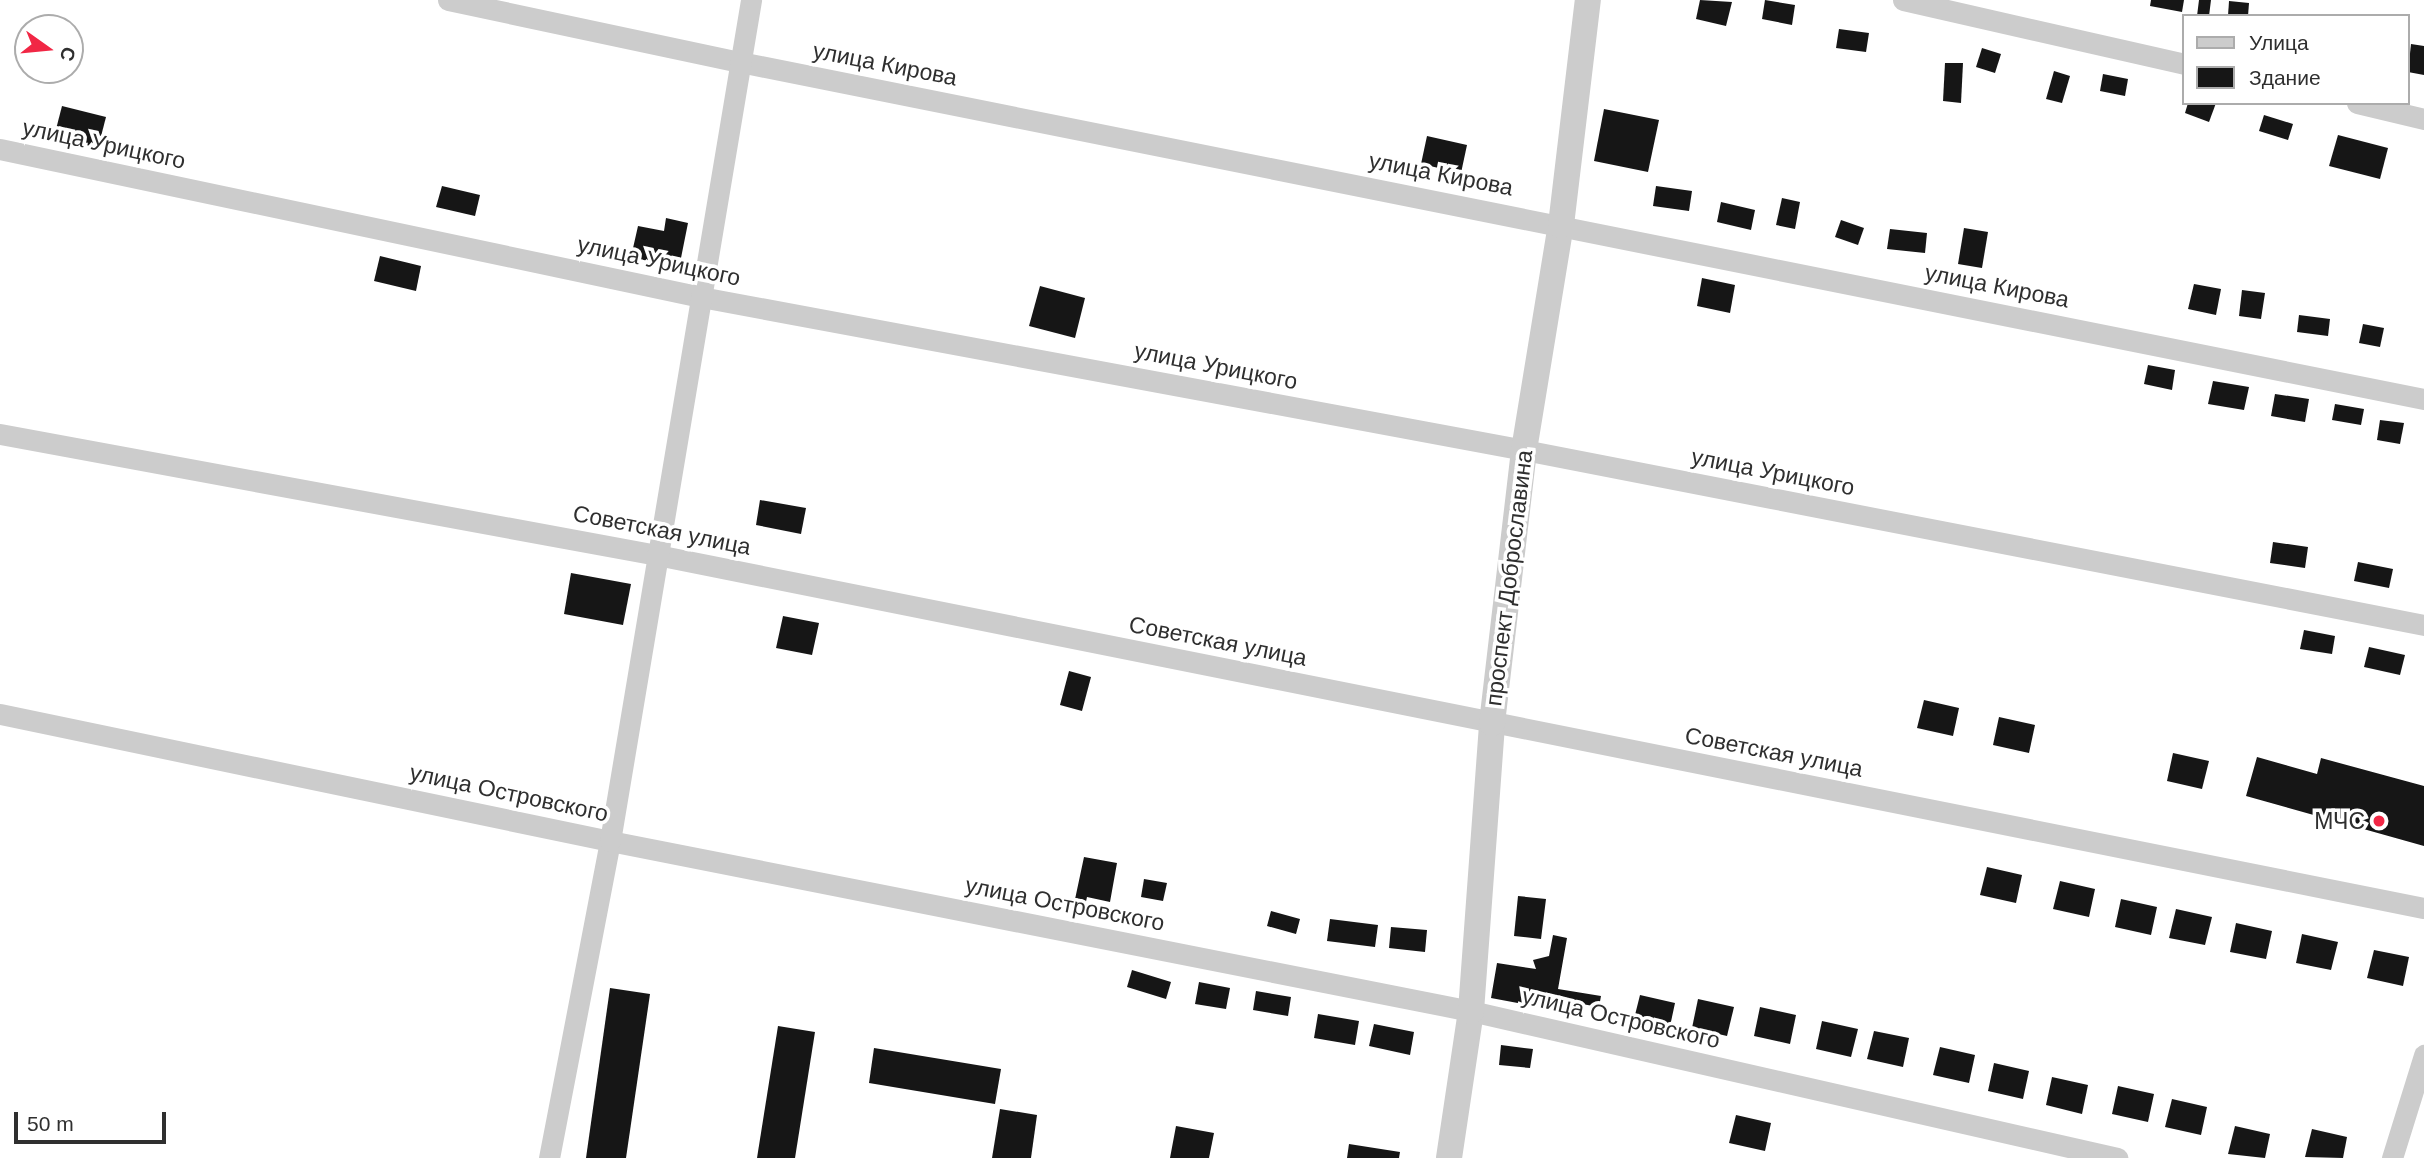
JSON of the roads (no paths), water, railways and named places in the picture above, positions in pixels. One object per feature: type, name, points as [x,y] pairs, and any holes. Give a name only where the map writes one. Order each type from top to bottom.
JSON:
[{"type":"street","name":"улица Кирова","points":[[449,0],[740,62],[2424,399]]},
{"type":"street","points":[[549,1158],[610,841],[751,0]]},
{"type":"street","name":"проспект Доброславина","points":[[1449,1158],[1471,1011],[1492,723],[1524,450],[1561,225],[1588,0]]},
{"type":"street","points":[[1903,0],[2182,64]]},
{"type":"street","points":[[2365,105],[2424,119]]},
{"type":"street","name":"улица Урицкого","points":[[0,149],[701,297],[1524,450],[2424,625]]},
{"type":"street","name":"Советская улица","points":[[0,434],[657,555],[2424,908]]},
{"type":"street","name":"улица Островского","points":[[0,713],[610,841],[1471,1011],[2117,1158]]},
{"type":"street","points":[[2392,1158],[2424,1055]]},
{"type":"place","name":"МЧС","points":[[2379,821]]}]
